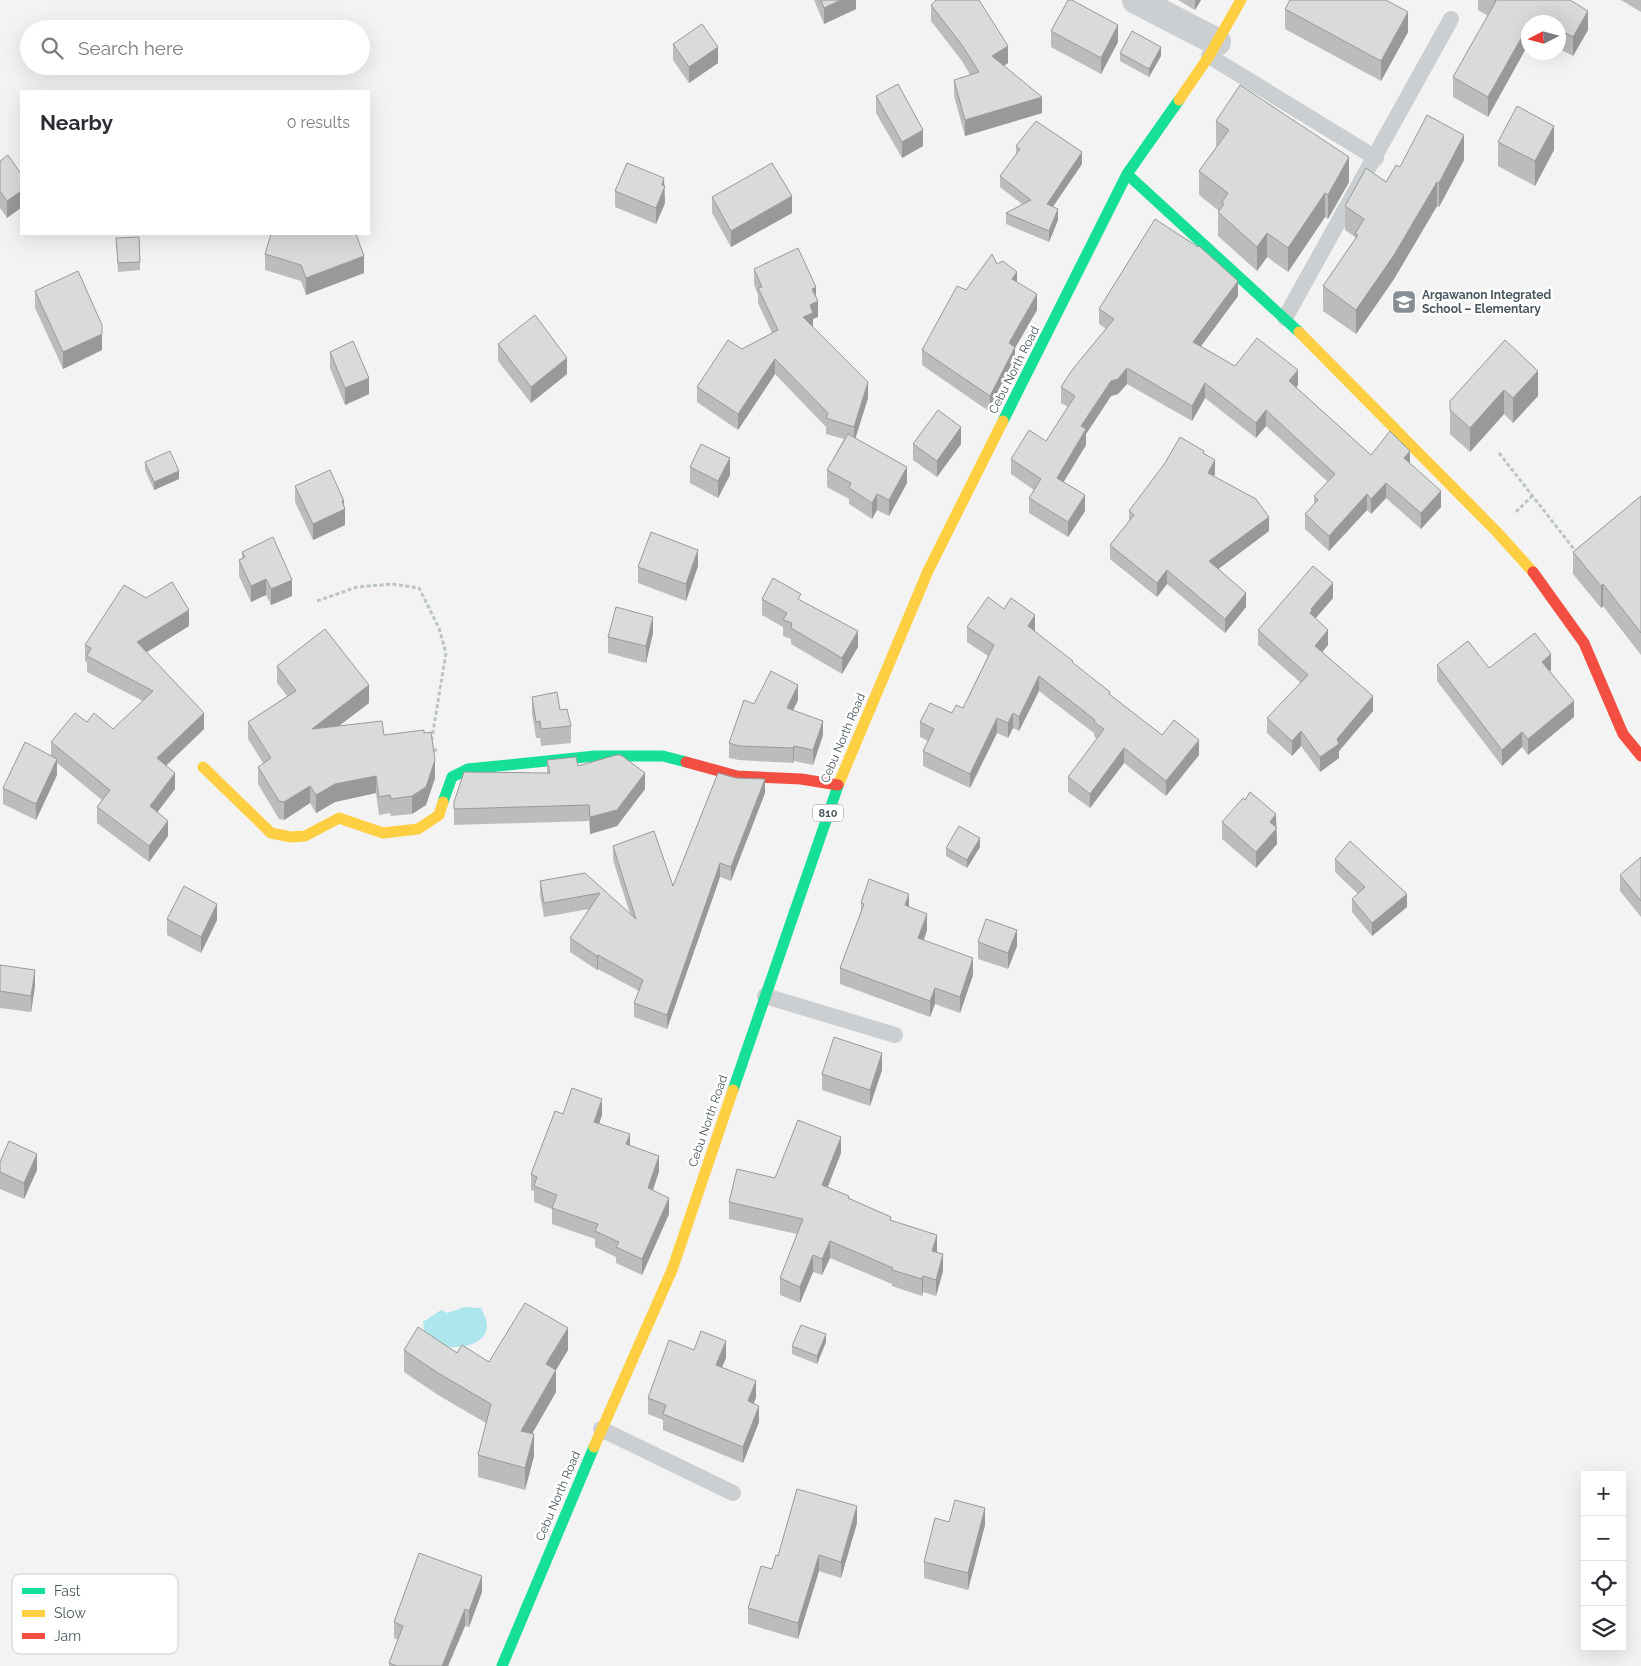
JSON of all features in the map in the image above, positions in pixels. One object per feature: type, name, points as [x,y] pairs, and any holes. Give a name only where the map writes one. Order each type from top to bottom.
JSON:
[{"type":"main road","name":"Cebu North Road","points":[[502,1666],[601,1429],[672,1270],[838,785],[928,571],[1128,174],[1213,49],[1241,0]]},
{"type":"main road","points":[[1128,174],[1286,318],[1496,531],[1533,572],[1584,642],[1623,734],[1641,756]]},
{"type":"main road","points":[[202,767],[272,833],[291,837],[305,836],[339,818],[384,833],[418,829],[439,815],[452,777],[468,769],[595,756],[663,756],[737,776],[801,780],[838,785]]},
{"type":"street","points":[[1136,0],[1213,49]]},
{"type":"lane","points":[[1286,318],[1451,19]]},
{"type":"lane","points":[[1213,49],[1376,158]]},
{"type":"lane","points":[[765,996],[894,1035]]},
{"type":"lane","points":[[601,1429],[733,1493]]},
{"type":"path","points":[[1499,453],[1577,554]]},
{"type":"path","points":[[317,601],[357,587],[392,584],[419,588],[439,628],[446,653],[431,744],[452,777]]},
{"type":"water","points":[[465,1307],[481,1308],[484,1315],[487,1327],[486,1332],[479,1340],[466,1346],[448,1347],[438,1345],[425,1337],[423,1322],[441,1310],[447,1313]]},
{"type":"building","points":[[821,0],[841,0],[824,8]]},
{"type":"building","points":[[936,0],[979,0],[1008,46],[992,56],[1042,97],[965,120],[954,80],[979,72],[962,45],[931,5]]},
{"type":"building","points":[[1068,0],[1072,0],[1118,25],[1101,58],[1051,31]]},
{"type":"building","points":[[1290,0],[1386,0],[1408,12],[1381,61],[1285,9]]},
{"type":"building","points":[[1494,0],[1570,0],[1588,11],[1573,37],[1566,33],[1566,15],[1521,15],[1521,38],[1488,97],[1453,77],[1496,1]]},
{"type":"building","points":[[702,24],[718,47],[689,67],[673,44]]},
{"type":"building","points":[[1132,31],[1161,47],[1149,69],[1120,53]]},
{"type":"building","points":[[898,84],[923,130],[902,142],[876,96]]},
{"type":"building","points":[[1240,85],[1349,157],[1328,195],[1325,193],[1288,248],[1267,233],[1257,247],[1218,212],[1224,204],[1222,202],[1228,193],[1199,171],[1229,130],[1216,121]]},
{"type":"building","points":[[1517,106],[1554,126],[1535,161],[1498,142]]},
{"type":"building","points":[[1427,115],[1464,135],[1439,183],[1437,182],[1394,255],[1356,310],[1323,286],[1358,235],[1355,234],[1364,219],[1345,206],[1366,168],[1386,182],[1396,165],[1400,167]]},
{"type":"building","points":[[1036,121],[1082,152],[1047,204],[1058,209],[1049,231],[1006,213],[1031,200],[1000,176],[1020,149],[1016,146]]},
{"type":"building","points":[[8,155],[20,173],[20,192],[7,201],[0,191],[0,161]]},
{"type":"building","points":[[627,163],[664,178],[662,185],[665,186],[656,208],[615,191]]},
{"type":"building","points":[[772,163],[792,196],[731,231],[712,197]]},
{"type":"building","points":[[1155,219],[1199,246],[1238,281],[1193,342],[1235,366],[1257,338],[1298,370],[1289,381],[1371,455],[1390,431],[1410,451],[1404,458],[1441,491],[1421,513],[1386,483],[1371,499],[1367,494],[1329,536],[1305,514],[1318,500],[1314,496],[1335,474],[1266,410],[1256,423],[1205,383],[1192,406],[1127,368],[1118,379],[1111,381],[1081,426],[1086,429],[1057,478],[1085,495],[1068,522],[1029,498],[1041,479],[1011,459],[1029,430],[1046,441],[1075,396],[1061,387],[1072,370],[1114,319],[1099,309]]},
{"type":"building","points":[[271,235],[356,235],[364,256],[306,278],[301,265],[265,254]]},
{"type":"building","points":[[139,237],[140,262],[118,263],[116,238]]},
{"type":"building","points":[[798,248],[816,287],[812,289],[818,301],[810,305],[813,313],[803,317],[868,382],[854,427],[826,418],[828,413],[775,359],[738,414],[697,387],[728,340],[742,349],[778,330],[758,288],[762,287],[754,269]]},
{"type":"building","points":[[992,254],[997,264],[1003,261],[1017,272],[1012,279],[1037,294],[1009,343],[1015,347],[990,396],[922,350],[957,286],[966,290]]},
{"type":"building","points":[[78,271],[102,325],[102,334],[63,352],[35,291]]},
{"type":"building","points":[[535,315],[567,358],[531,387],[498,344]]},
{"type":"building","points":[[1505,340],[1538,371],[1513,398],[1504,390],[1470,428],[1450,410],[1450,401]]},
{"type":"building","points":[[353,341],[369,378],[345,388],[330,352]]},
{"type":"building","points":[[938,410],[961,427],[937,461],[913,444]]},
{"type":"building","points":[[848,434],[907,467],[889,500],[877,494],[872,503],[849,488],[851,483],[827,470]]},
{"type":"building","points":[[1180,437],[1215,460],[1208,473],[1256,499],[1269,517],[1209,561],[1246,593],[1225,619],[1167,570],[1157,583],[1110,545],[1134,515],[1129,511],[1165,463]]},
{"type":"building","points":[[701,444],[730,458],[718,481],[690,467]]},
{"type":"building","points":[[170,451],[179,471],[154,482],[145,462]]},
{"type":"building","points":[[330,470],[344,501],[342,501],[345,509],[313,524],[295,486]]},
{"type":"building","points":[[1641,496],[1641,633],[1603,584],[1601,586],[1573,552]]},
{"type":"building","points":[[651,532],[698,550],[686,584],[638,567]]},
{"type":"building","points":[[273,537],[292,580],[271,589],[266,579],[251,586],[239,560],[245,557],[242,552]]},
{"type":"building","points":[[1313,566],[1333,583],[1311,609],[1310,613],[1328,630],[1315,646],[1373,696],[1337,739],[1339,744],[1320,757],[1301,731],[1292,741],[1267,718],[1308,675],[1258,630]]},
{"type":"building","points":[[773,578],[801,594],[798,599],[858,631],[842,658],[791,628],[792,623],[783,620],[787,613],[762,599]]},
{"type":"building","points":[[172,582],[189,610],[137,642],[204,713],[157,758],[175,773],[150,806],[168,821],[149,846],[97,807],[110,790],[51,742],[75,713],[87,722],[94,713],[113,729],[153,691],[87,656],[91,648],[85,645],[124,585],[146,598]]},
{"type":"building","points":[[988,597],[1004,609],[1011,598],[1035,615],[1028,626],[1110,692],[1109,694],[1162,735],[1174,720],[1199,740],[1166,781],[1124,748],[1090,794],[1068,777],[1104,729],[1039,676],[1019,717],[1013,713],[1008,723],[997,718],[970,774],[923,751],[934,729],[920,722],[930,703],[952,713],[956,705],[963,708],[994,645],[967,627]]},
{"type":"building","points":[[616,607],[653,617],[646,646],[608,637]]},
{"type":"building","points":[[325,629],[369,685],[312,729],[382,721],[384,735],[424,730],[424,733],[431,732],[435,760],[426,787],[412,796],[391,799],[390,795],[379,797],[376,776],[335,784],[316,795],[310,786],[284,802],[279,801],[258,767],[271,758],[248,722],[296,691],[277,666]]},
{"type":"building","points":[[1535,633],[1551,654],[1542,662],[1574,701],[1528,739],[1522,732],[1502,750],[1437,665],[1468,641],[1489,668]]},
{"type":"building","points":[[771,671],[798,685],[787,708],[823,721],[813,750],[794,746],[793,748],[739,746],[729,743],[744,700],[754,704]]},
{"type":"building","points":[[557,692],[560,710],[567,709],[571,726],[541,729],[540,721],[536,722],[532,697]]},
{"type":"building","points":[[25,742],[57,759],[36,804],[3,788]]},
{"type":"building","points":[[621,755],[645,773],[617,810],[590,817],[589,805],[454,809],[454,802],[464,772],[550,773],[547,760],[576,757],[578,766]]},
{"type":"building","points":[[718,773],[736,778],[765,779],[731,867],[720,863],[667,1015],[634,1003],[643,980],[597,956],[570,938],[600,893],[544,903],[540,881],[585,873],[636,919],[613,846],[654,831],[673,886]]},
{"type":"building","points":[[1250,792],[1276,814],[1270,822],[1277,828],[1256,852],[1222,822],[1243,798],[1245,800]]},
{"type":"building","points":[[959,826],[980,838],[967,860],[946,848]]},
{"type":"building","points":[[1350,841],[1407,894],[1372,923],[1352,899],[1365,887],[1335,859]]},
{"type":"building","points":[[1641,857],[1641,901],[1620,875]]},
{"type":"building","points":[[869,879],[909,894],[905,905],[927,914],[918,938],[973,958],[960,997],[935,988],[930,1001],[840,968],[864,904],[861,903]]},
{"type":"building","points":[[184,886],[217,904],[201,937],[167,919]]},
{"type":"building","points":[[986,919],[1017,930],[1008,953],[978,942]]},
{"type":"building","points":[[0,965],[35,970],[31,996],[0,991]]},
{"type":"building","points":[[834,1037],[882,1053],[870,1090],[822,1074]]},
{"type":"building","points":[[572,1088],[602,1099],[594,1122],[630,1134],[626,1144],[659,1156],[648,1188],[669,1198],[642,1259],[616,1247],[619,1242],[595,1231],[598,1224],[552,1208],[557,1195],[534,1186],[537,1177],[531,1174],[555,1111],[563,1114]]},
{"type":"building","points":[[798,1120],[841,1137],[822,1185],[891,1217],[890,1220],[937,1235],[932,1251],[943,1254],[936,1280],[923,1276],[922,1279],[892,1270],[893,1268],[830,1241],[822,1259],[813,1255],[800,1287],[780,1278],[803,1219],[729,1202],[737,1169],[775,1178]]},
{"type":"building","points":[[9,1141],[37,1154],[24,1183],[0,1172],[0,1162]]},
{"type":"building","points":[[525,1303],[568,1328],[546,1364],[556,1370],[521,1431],[534,1434],[525,1468],[478,1455],[491,1404],[438,1373],[404,1350],[418,1327],[457,1353],[462,1345],[489,1362]]},
{"type":"building","points":[[801,1325],[826,1334],[817,1356],[792,1346]]},
{"type":"building","points":[[701,1331],[726,1341],[716,1365],[756,1381],[748,1401],[759,1406],[743,1447],[663,1414],[666,1405],[648,1398],[669,1340],[694,1350]]},
{"type":"building","points":[[797,1489],[857,1506],[841,1562],[819,1555],[798,1623],[748,1608],[761,1566],[772,1569],[776,1555],[778,1556]]},
{"type":"building","points":[[955,1500],[985,1508],[968,1573],[924,1562],[935,1518],[949,1522]]},
{"type":"building","points":[[419,1553],[482,1576],[469,1611],[465,1609],[442,1666],[397,1666],[389,1663],[403,1626],[394,1622]]},
{"type":"traffic: fast","points":[[1003,421],[1127,174],[1179,100]]},
{"type":"traffic: fast","points":[[1127,174],[1299,332]]},
{"type":"traffic: fast","points":[[443,802],[452,777],[468,769],[595,756],[663,756],[686,762]]},
{"type":"traffic: fast","points":[[733,1090],[839,783]]},
{"type":"traffic: fast","points":[[502,1666],[594,1447]]},
{"type":"traffic: slow","points":[[1179,100],[1209,56],[1241,0]]},
{"type":"traffic: slow","points":[[1299,332],[1496,531],[1533,572]]},
{"type":"traffic: slow","points":[[839,783],[928,571],[1003,421]]},
{"type":"traffic: slow","points":[[203,767],[271,833],[291,837],[305,836],[339,818],[383,833],[418,829],[439,815],[443,802]]},
{"type":"traffic: slow","points":[[594,1447],[672,1270],[733,1090]]},
{"type":"traffic: jam","points":[[1533,572],[1584,643],[1623,734],[1641,756]]},
{"type":"traffic: jam","points":[[686,762],[737,776],[801,779],[838,785]]},
{"type":"place","name":"Argawanon Integrated School – Elementary","points":[[1404,302]]}]
